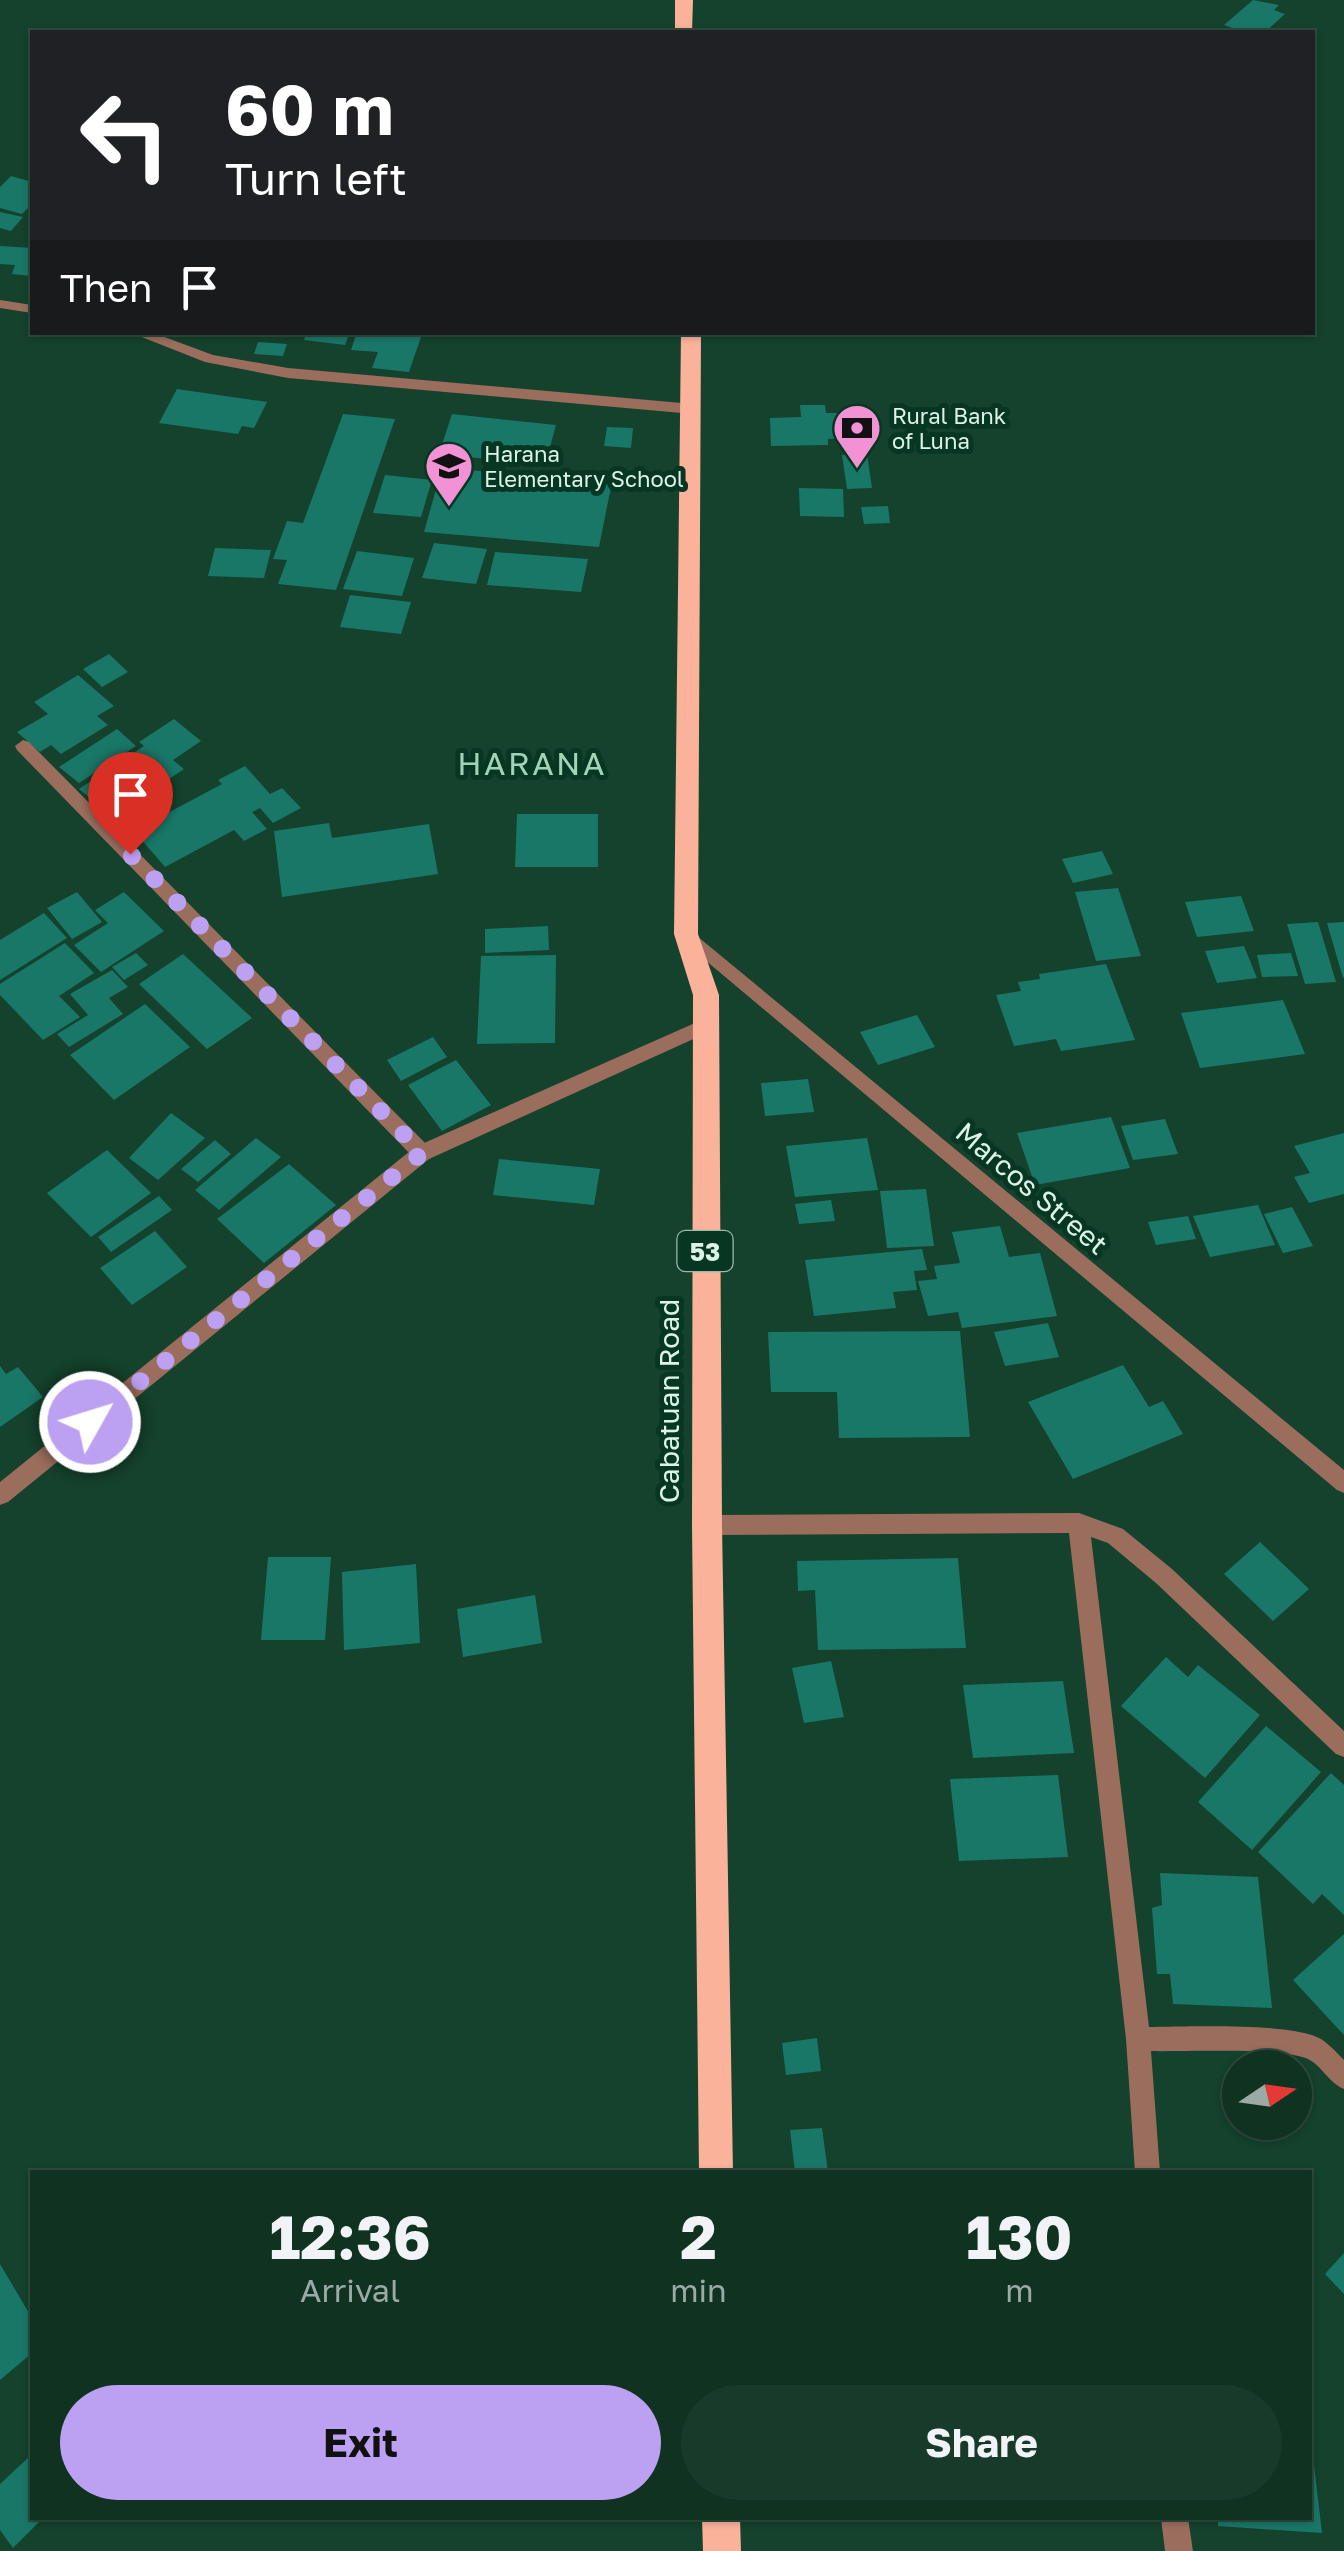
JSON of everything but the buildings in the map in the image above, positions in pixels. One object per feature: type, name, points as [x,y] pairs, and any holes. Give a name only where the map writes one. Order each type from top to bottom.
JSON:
[{"type":"highway","points":[[684,0],[684,30]]},
{"type":"highway","name":"Cabatuan Road","points":[[692,335],[686,934],[706,995],[706,1525],[716,2170]]},
{"type":"highway","points":[[721,2520],[722,2551]]},
{"type":"street","points":[[0,304],[30,309]]},
{"type":"street","points":[[144,335],[210,359],[288,373],[693,409]]},
{"type":"street","points":[[23,746],[422,1153]]},
{"type":"street","name":"Marcos Street","points":[[686,934],[1344,1483]]},
{"type":"street","points":[[0,1495],[422,1153],[704,1026]]},
{"type":"street","points":[[1079,1523],[1138,2039],[1148,2170]]},
{"type":"street","points":[[706,1525],[1079,1523],[1115,1536],[1164,1576],[1344,1746]]},
{"type":"street","points":[[1138,2039],[1264,2040],[1314,2048],[1344,2077]]},
{"type":"street","points":[[1175,2520],[1179,2551]]},
{"type":"place","name":"Rural Bank of Luna","points":[[857,470]]},
{"type":"place","name":"Harana Elementary School","points":[[449,508]]},
{"type":"district","name":"HARANA","points":[[532,763]]},
{"type":"route","points":[[90,1422],[422,1153],[130,854]]}]
